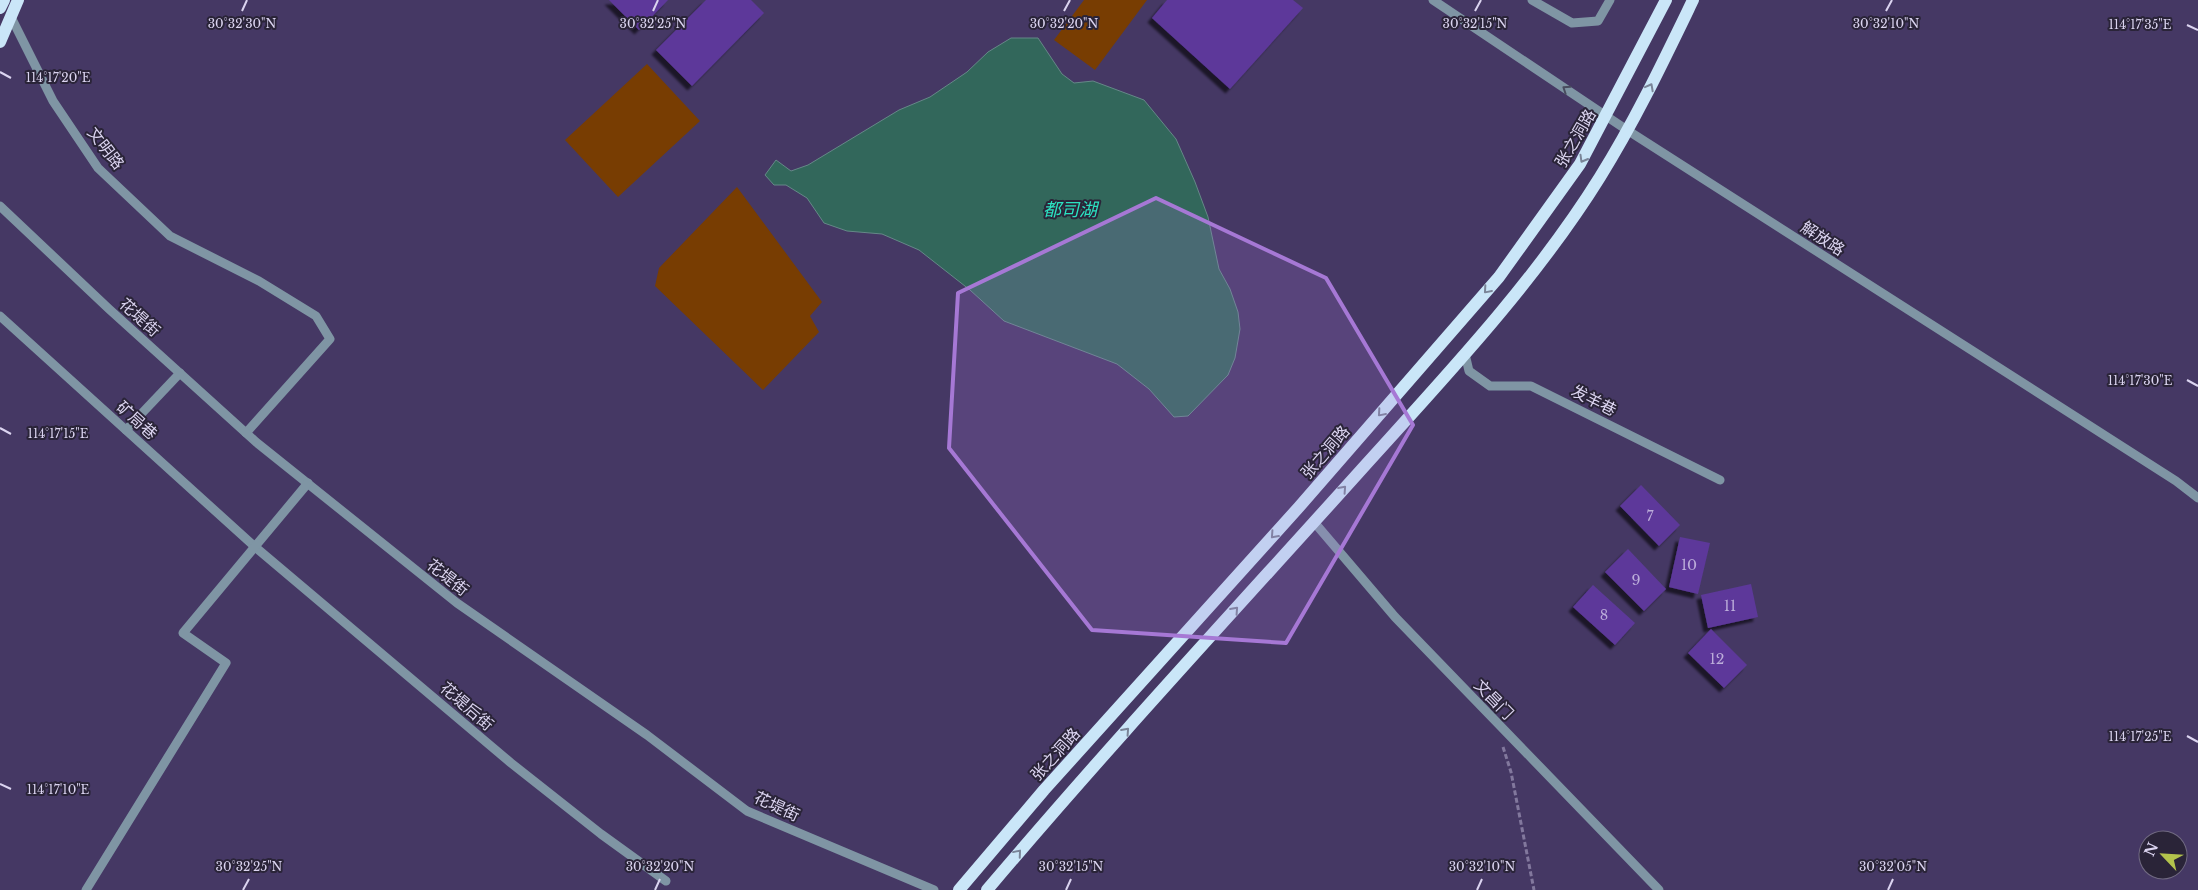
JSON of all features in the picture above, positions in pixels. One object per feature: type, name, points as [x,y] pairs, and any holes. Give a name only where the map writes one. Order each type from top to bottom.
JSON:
[{"type":"main road","points":[[0,8],[4,0]]},
{"type":"main road","points":[[0,42],[18,0]]},
{"type":"main road","name":"张之洞路","points":[[958,890],[1044,790],[1299,507],[1499,277],[1580,164],[1607,116],[1666,0]]},
{"type":"main road","points":[[987,890],[1059,805],[1465,354],[1550,248],[1599,179],[1627,130],[1693,0]]},
{"type":"street","name":"解放路","points":[[1433,0],[1627,130],[2176,481],[2198,498]]},
{"type":"street","points":[[1532,0],[1572,24],[1598,21],[1610,0]]},
{"type":"street","name":"文明路","points":[[11,17],[54,101],[98,168],[170,236],[258,281],[316,316],[330,339],[246,433]]},
{"type":"street","name":"花堤街","points":[[0,206],[246,433],[457,603],[647,735],[747,811],[934,890]]},
{"type":"street","name":"矿局巷","points":[[0,316],[254,546]]},
{"type":"street","name":"发羊巷","points":[[1465,354],[1469,371],[1490,386],[1531,386],[1720,480]]},
{"type":"street","points":[[126,430],[180,373]]},
{"type":"street","points":[[86,890],[226,663],[183,633],[308,483]]},
{"type":"street","name":"文昌门","points":[[1314,522],[1395,617],[1659,890]]},
{"type":"street","name":"花堤后街","points":[[254,546],[511,763],[601,834],[666,881]]},
{"type":"path","points":[[1496,723],[1511,772],[1534,890]]},
{"type":"highlighted area","points":[[1156,198],[1326,278],[1413,425],[1286,643],[1092,630],[949,448],[958,293]]},
{"type":"shaded area","points":[[1084,0],[1147,0],[1095,70],[1054,40]]},
{"type":"shaded area","points":[[647,64],[700,121],[618,197],[565,140]]},
{"type":"shaded area","points":[[737,187],[822,302],[810,316],[819,332],[763,390],[655,286],[659,268]]},
{"type":"water","name":"都司湖","points":[[1011,38],[1038,38],[1062,74],[1074,83],[1093,81],[1144,100],[1176,139],[1208,217],[1219,269],[1230,289],[1238,312],[1240,329],[1235,358],[1228,375],[1188,416],[1174,417],[1149,389],[1117,364],[1004,321],[970,290],[919,250],[882,234],[847,231],[824,223],[807,198],[786,185],[774,185],[765,175],[776,160],[791,171],[808,165],[899,110],[930,97],[967,72],[988,52]]},
{"type":"building","points":[[609,0],[668,0],[639,30]]},
{"type":"building","points":[[706,0],[751,0],[764,13],[692,86],[656,50]]},
{"type":"building","points":[[1167,0],[1293,0],[1303,8],[1230,89],[1152,18]]},
{"type":"building","points":[[1641,485],[1680,525],[1659,546],[1620,506]]},
{"type":"building","points":[[1680,537],[1710,543],[1698,594],[1669,587]]},
{"type":"building","points":[[1628,549],[1666,589],[1644,611],[1605,572]]},
{"type":"building","points":[[1751,584],[1758,617],[1708,628],[1701,595]]},
{"type":"building","points":[[1593,585],[1635,623],[1615,645],[1573,607]]},
{"type":"building","points":[[1711,629],[1747,665],[1724,688],[1688,653]]}]
